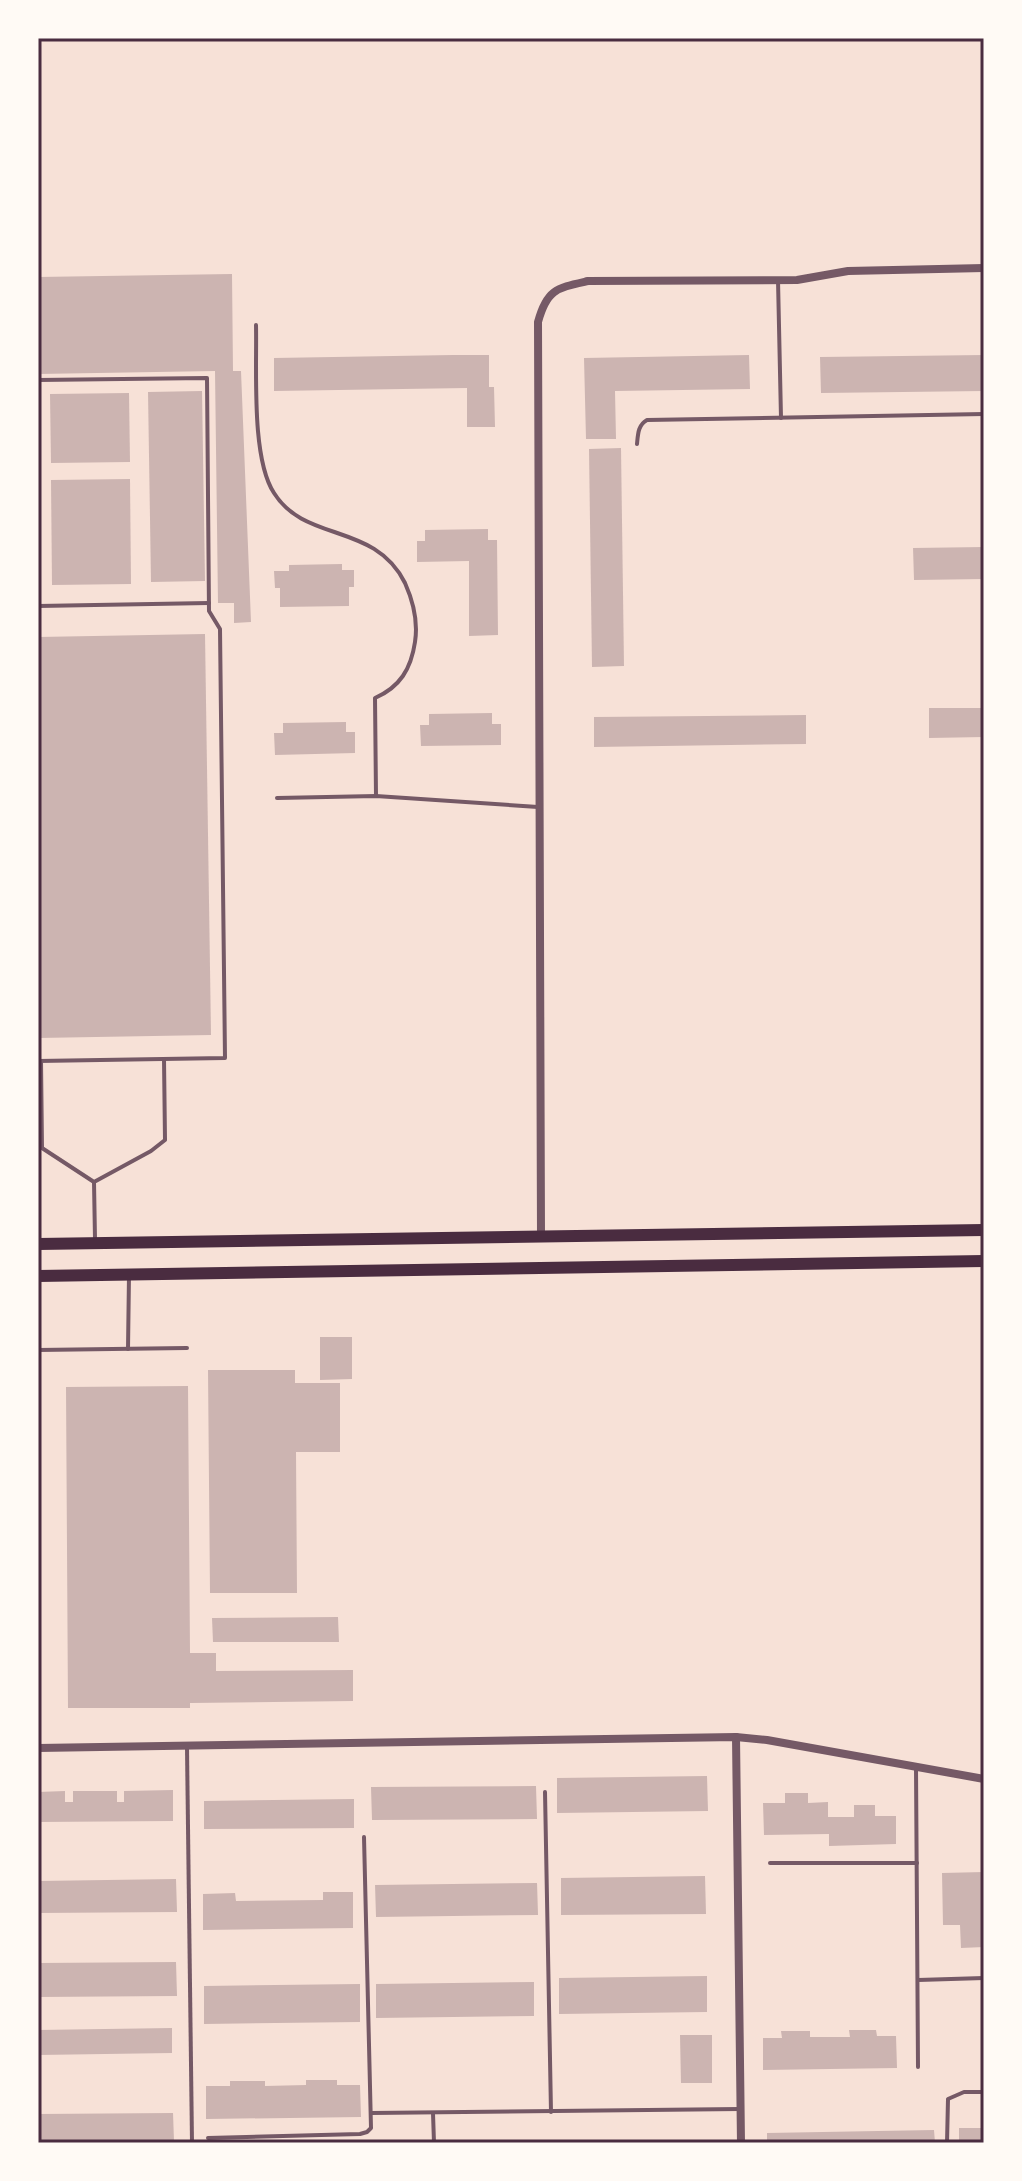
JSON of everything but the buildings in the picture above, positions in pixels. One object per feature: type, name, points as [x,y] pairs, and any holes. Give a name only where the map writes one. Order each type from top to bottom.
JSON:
[{"type":"main road","points":[[38,1244],[984,1230]]},
{"type":"main road","points":[[38,1276],[984,1261]]},
{"type":"street","points":[[541,1236],[538,322],[544,301],[552,292],[565,286],[588,281],[797,280],[848,271],[984,268]]},
{"type":"street","points":[[736,1737],[741,2143]]},
{"type":"street","points":[[38,1748],[736,1737],[984,1779]]},
{"type":"lane","points":[[778,280],[781,418]]},
{"type":"lane","points":[[256,325],[260,443],[264,471],[274,493],[288,511],[301,519],[369,544],[384,555],[401,576],[410,595],[416,640],[411,663],[400,683],[375,698],[376,796]]},
{"type":"lane","points":[[38,380],[207,378],[209,611],[220,629],[225,1058],[39,1061],[42,1148],[94,1182]]},
{"type":"lane","points":[[637,444],[638,431],[647,420],[984,414]]},
{"type":"lane","points":[[38,606],[209,603]]},
{"type":"lane","points":[[277,798],[376,796],[539,807]]},
{"type":"lane","points":[[94,1182],[165,1140],[164,1059]]},
{"type":"lane","points":[[94,1182],[95,1243]]},
{"type":"lane","points":[[128,1349],[129,1275]]},
{"type":"lane","points":[[38,1350],[187,1348]]},
{"type":"lane","points":[[187,1745],[192,2143]]},
{"type":"lane","points":[[916,1767],[918,2067]]},
{"type":"lane","points":[[545,1792],[551,2112]]},
{"type":"lane","points":[[208,2138],[367,2132],[371,2128],[364,1837]]},
{"type":"lane","points":[[770,1863],[917,1863]]},
{"type":"lane","points":[[918,1980],[984,1978]]},
{"type":"lane","points":[[947,2143],[948,2099],[964,2092],[984,2092]]},
{"type":"lane","points":[[371,2113],[740,2109]]},
{"type":"lane","points":[[433,2113],[434,2143]]},
{"type":"lane","points":[[309,2135],[309,2143]]}]
